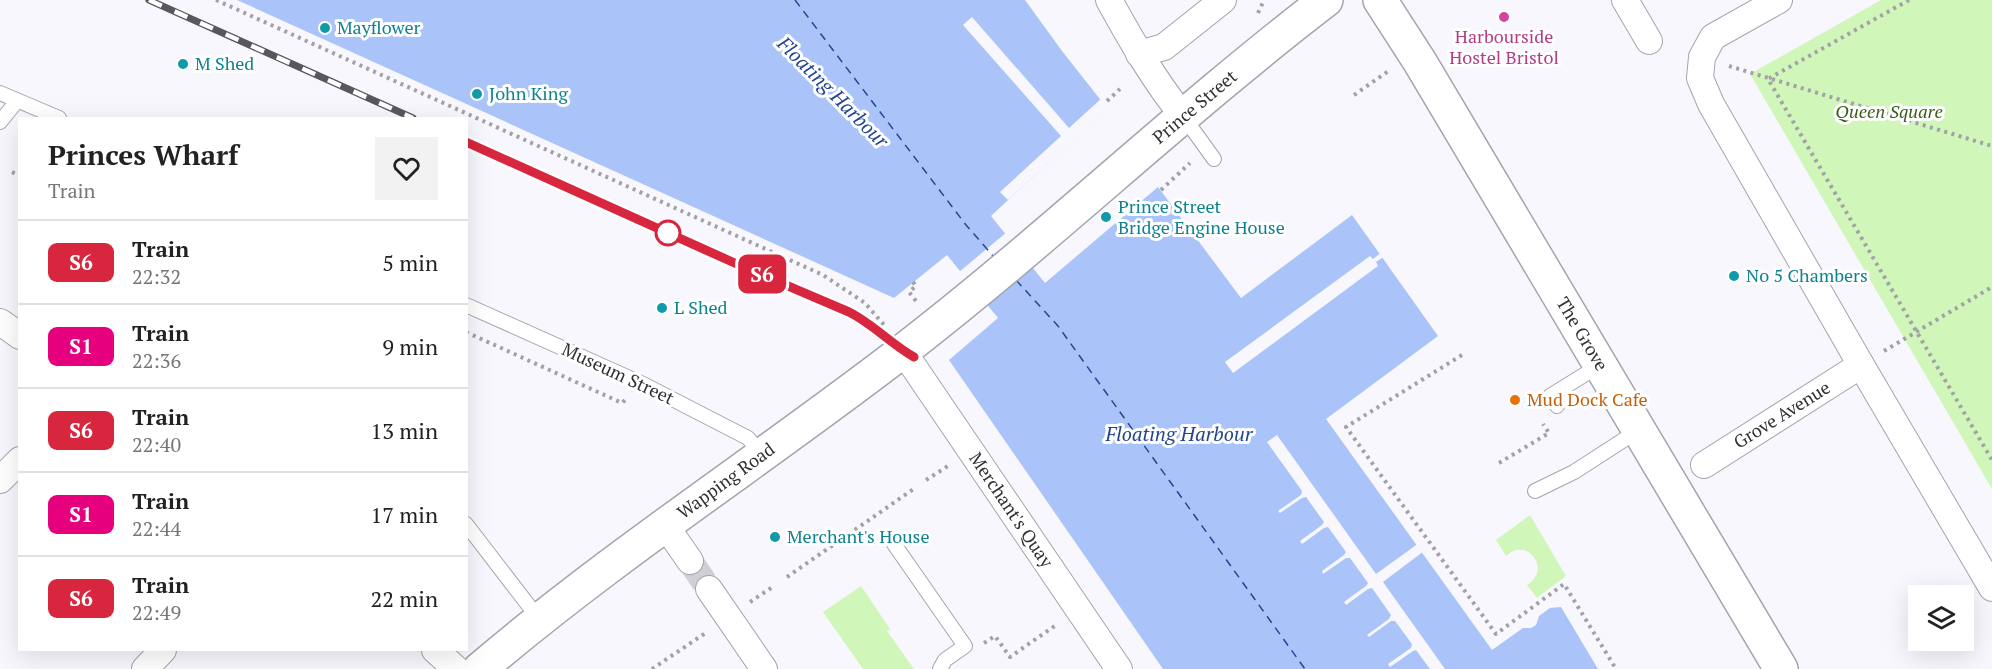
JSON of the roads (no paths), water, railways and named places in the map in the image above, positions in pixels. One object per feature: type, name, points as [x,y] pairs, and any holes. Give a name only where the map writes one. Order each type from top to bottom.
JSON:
[{"type":"street","points":[[1109,0],[1139,54],[1183,116]]},
{"type":"street","points":[[1139,54],[1164,47],[1223,0]]},
{"type":"street","name":"Prince Street","points":[[974,293],[1183,116],[1326,0]]},
{"type":"street","name":"The Grove","points":[[1380,0],[1420,62],[1781,669]]},
{"type":"street","points":[[1625,0],[1649,41]]},
{"type":"street","points":[[1779,0],[1713,38],[1702,57],[1700,78],[1711,104],[1860,365],[1992,588]]},
{"type":"street","name":"Wapping Road","points":[[480,669],[539,619],[903,351],[974,293]]},
{"type":"street","points":[[0,322],[18,335]]},
{"type":"street","name":"Merchant's Quay","points":[[903,351],[1119,669]]},
{"type":"street","name":"Grove Avenue","points":[[1704,465],[1860,365]]},
{"type":"street","points":[[0,480],[18,462]]},
{"type":"street","points":[[665,525],[690,561]]},
{"type":"street","points":[[709,589],[764,669]]},
{"type":"street","points":[[145,669],[162,651]]},
{"type":"street","points":[[436,651],[456,669]]},
{"type":"lane","points":[[0,93],[57,117]]},
{"type":"lane","points":[[0,122],[17,101]]},
{"type":"lane","points":[[1183,116],[1214,159]]},
{"type":"lane","name":"Museum Street","points":[[468,306],[645,385],[748,438],[762,455]]},
{"type":"lane","points":[[1556,404],[1550,396],[1600,365]]},
{"type":"lane","points":[[1535,491],[1574,472],[1639,430]]},
{"type":"lane","points":[[468,527],[539,619]]},
{"type":"lane","points":[[894,544],[965,646],[945,660],[940,669]]},
{"type":"water","name":"Floating Harbour","points":[[237,0],[1025,0],[1107,108],[991,216],[1045,283],[1158,187],[1241,298],[1352,215],[1438,336],[1326,419],[1492,650],[1523,628],[1536,625],[1539,616],[1550,608],[1561,607],[1598,669],[1163,669],[949,360],[998,318],[947,255],[894,298]]},
{"type":"tunnel","points":[[690,561],[709,589]]},
{"type":"railway","points":[[149,0],[411,117]]},
{"type":"railway","points":[[468,144],[849,312],[914,357]]},
{"type":"train","name":"S6","points":[[468,143],[849,312],[865,320],[903,351],[914,357]]},
{"type":"place","name":"Harbourside Hostel Bristol","points":[[1504,17]]},
{"type":"place","name":"Mayflower","points":[[325,28]]},
{"type":"place","name":"M Shed","points":[[183,64]]},
{"type":"place","name":"John King","points":[[477,94]]},
{"type":"place","name":"Prince Street Bridge Engine House","points":[[1106,217]]},
{"type":"place","name":"No 5 Chambers","points":[[1734,276]]},
{"type":"place","name":"L Shed","points":[[662,308]]},
{"type":"place","name":"Mud Dock Cafe","points":[[1515,400]]},
{"type":"place","name":"Merchant's House","points":[[775,537]]},
{"type":"park label","name":"Queen Square","points":[[1889,112]]}]
